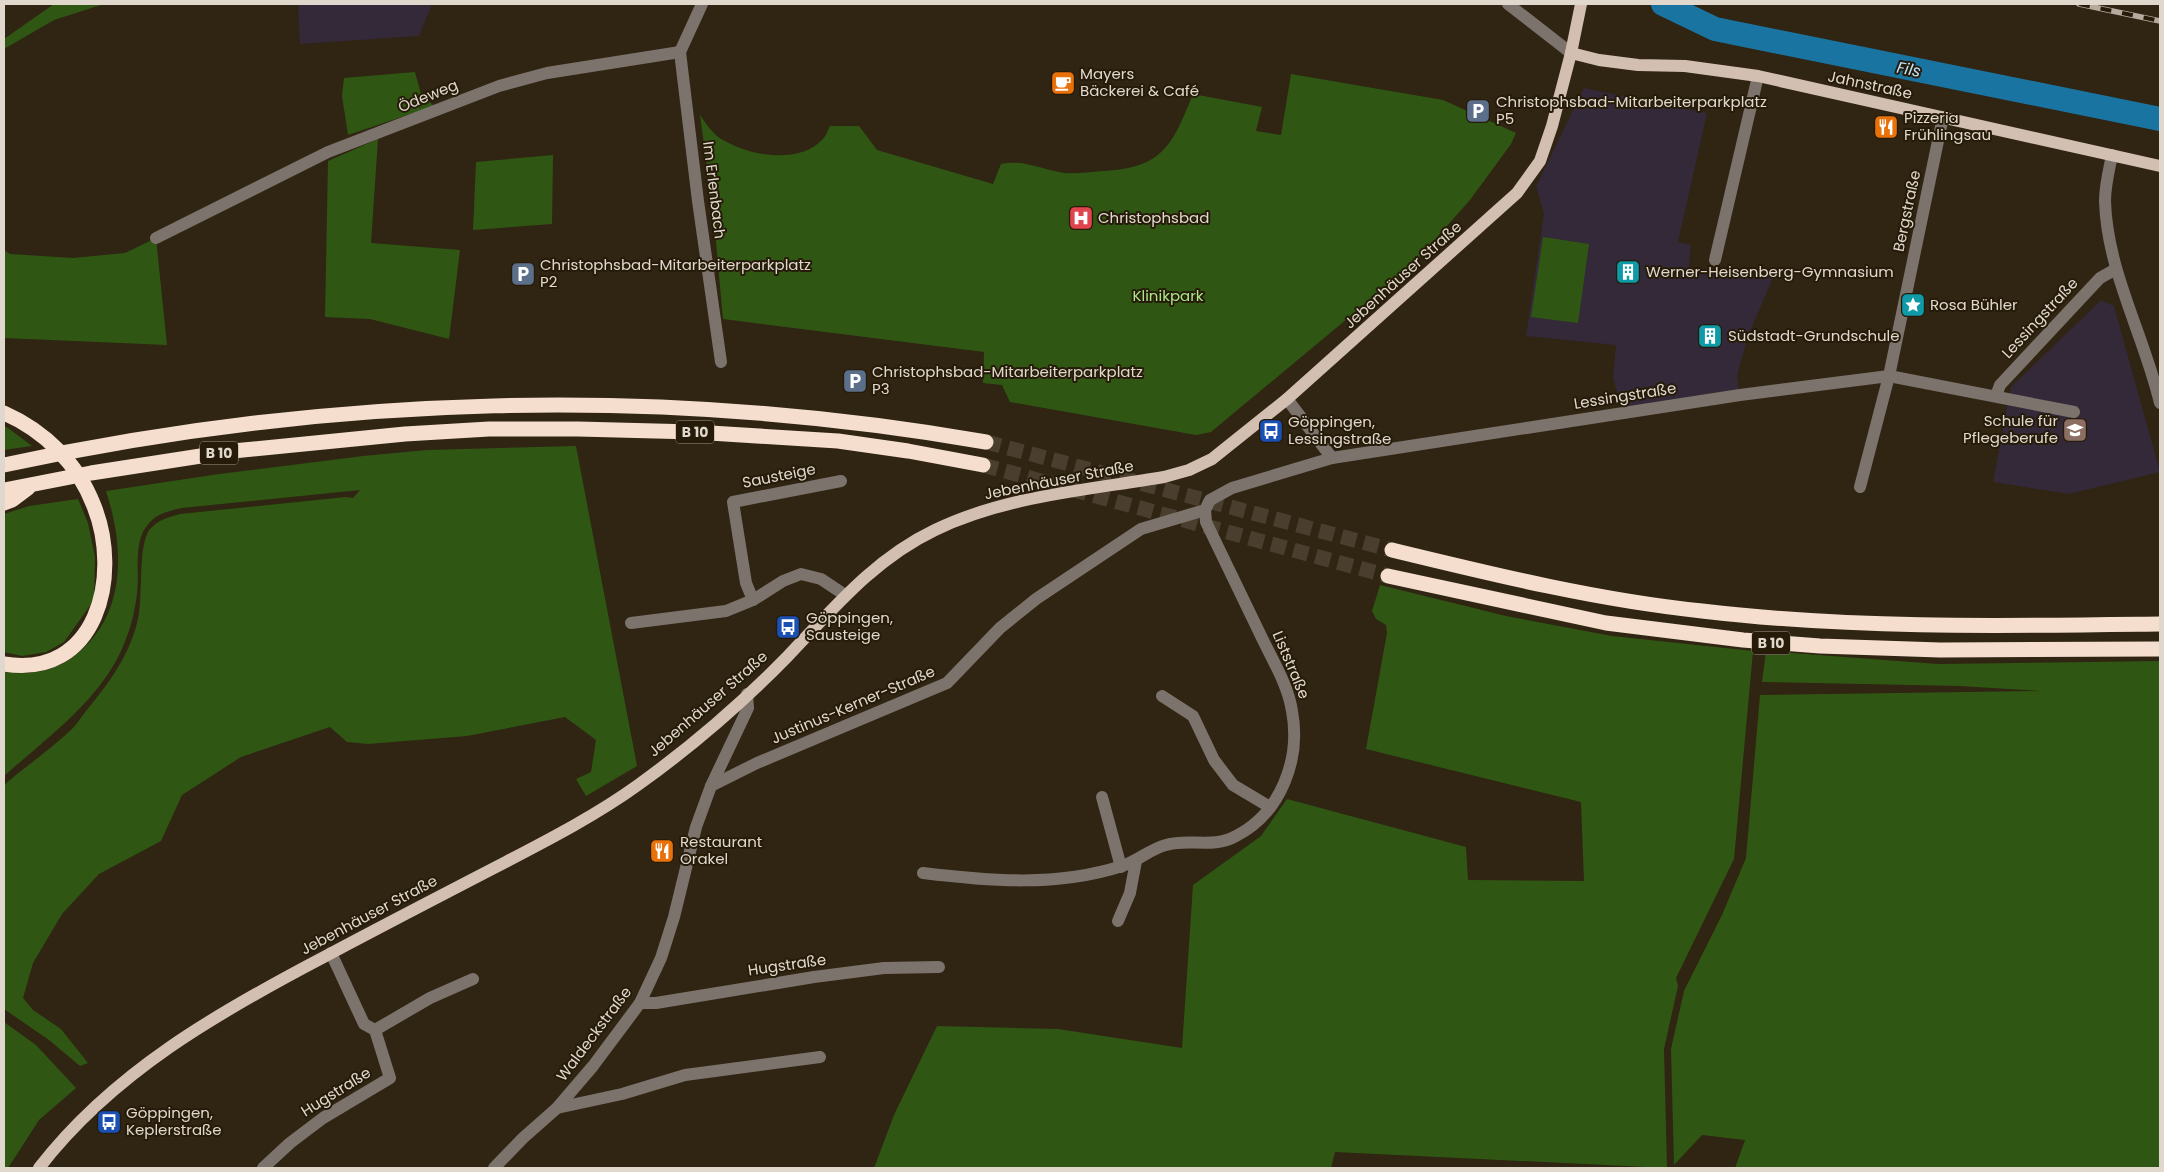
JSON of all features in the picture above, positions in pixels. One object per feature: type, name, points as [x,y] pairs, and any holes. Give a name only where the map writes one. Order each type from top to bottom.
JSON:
[{"type":"highway","name":"B 10","points":[[8,463],[144,438],[230,427],[395,410],[484,405],[574,404],[692,408],[837,420],[911,429],[986,442]]},
{"type":"highway","points":[[4,413],[25,424],[52,444],[67,459],[87,490],[100,523],[105,556],[104,586],[97,611],[86,633],[77,644],[52,660],[27,665],[4,664]]},
{"type":"highway","name":"B 10","points":[[4,490],[151,463],[233,451],[405,434],[489,429],[694,432],[838,441],[983,464]]},
{"type":"highway","name":"B 10","points":[[4,503],[12,500],[34,484]]},
{"type":"highway","name":"B 10","points":[[1392,550],[1512,579],[1612,599],[1728,614],[1822,622],[1940,626],[2160,624]]},
{"type":"highway","name":"B 10","points":[[1388,576],[1606,623],[1743,640],[1820,646],[1940,650],[2160,649]]},
{"type":"main road","name":"Jebenhäuser Straße","points":[[39,1168],[60,1141],[85,1116],[106,1096],[159,1053],[262,990],[590,816],[638,785],[747,694],[875,567],[933,530],[974,514],[1016,502],[1164,477],[1189,470],[1212,458],[1287,399],[1517,193],[1540,160],[1552,126],[1571,53],[1581,4]]},
{"type":"main road","name":"Jahnstraße","points":[[1571,53],[1609,62],[1684,66],[1758,76],[2160,166]]},
{"type":"street","points":[[680,52],[702,4]]},
{"type":"street","points":[[1508,4],[1571,53]]},
{"type":"street","name":"Ödeweg","points":[[156,238],[328,152],[499,86],[547,73],[680,52]]},
{"type":"street","name":"Im Erlenbach","points":[[680,52],[698,201],[721,362]]},
{"type":"street","points":[[1715,260],[1758,76]]},
{"type":"street","name":"Bergstraße","points":[[1860,487],[1889,376],[1943,117]]},
{"type":"street","points":[[2112,155],[2105,200],[2108,232],[2116,269],[2160,403]]},
{"type":"street","name":"Lessingstraße","points":[[1996,396],[2000,385],[2100,278],[2116,269]]},
{"type":"street","name":"Lessingstraße","points":[[1332,458],[1740,395],[1889,376],[2074,412]]},
{"type":"street","points":[[1287,399],[1332,458]]},
{"type":"street","name":"Justinus-Kerner-Straße","points":[[711,786],[757,763],[947,683],[1000,628],[1036,599],[1141,529],[1205,510],[1210,500],[1232,488],[1332,458]]},
{"type":"street","name":"Sausteige","points":[[753,600],[746,583],[734,502],[841,481]]},
{"type":"street","name":"Liststraße","points":[[923,873],[1017,881],[1064,878],[1121,867],[1165,845],[1179,843],[1212,844],[1235,837],[1253,826],[1270,807],[1288,776],[1295,740],[1292,710],[1283,682],[1206,522],[1205,510]]},
{"type":"street","points":[[631,623],[726,611],[753,600],[783,581],[801,574],[821,579],[845,595]]},
{"type":"street","name":"Waldeckstraße","points":[[494,1168],[557,1108],[593,1066],[640,1003],[661,958],[674,917],[696,827],[711,786],[748,708],[747,694]]},
{"type":"street","points":[[1162,696],[1193,716],[1214,760],[1233,785],[1270,807]]},
{"type":"street","points":[[1102,797],[1121,867]]},
{"type":"street","points":[[1118,921],[1130,893],[1136,861]]},
{"type":"street","name":"Hugstraße","points":[[263,1168],[290,1143],[323,1118],[390,1078],[375,1030],[364,1024],[331,953]]},
{"type":"street","name":"Hugstraße","points":[[640,1003],[656,1003],[787,980],[884,968],[939,967]]},
{"type":"street","points":[[375,1030],[430,998],[473,979]]},
{"type":"street","name":"Waldeckstraße","points":[[557,1108],[622,1094],[685,1075],[820,1057]]},
{"type":"shaded area","points":[[298,4],[432,4],[419,36],[300,44]]},
{"type":"shaded area","points":[[1584,88],[1707,113],[1678,242],[1691,245],[1689,267],[1773,277],[1747,339],[1737,376],[1740,395],[1623,413],[1613,378],[1616,345],[1526,336],[1544,214],[1536,186]]},
{"type":"shaded area","name":"Schule für Pflegeberufe","points":[[2101,300],[2114,306],[2160,472],[2069,494],[1993,482],[2011,387]]},
{"type":"green space","points":[[54,4],[104,4],[54,20],[4,49],[4,39]]},
{"type":"green space","points":[[415,72],[421,94],[434,106],[348,135],[342,96],[344,78]]},
{"type":"green space","name":"Klinikpark","points":[[1291,74],[1443,100],[1516,133],[1511,144],[1470,200],[1413,264],[1211,432],[1196,435],[1010,402],[1002,385],[983,383],[984,352],[723,319],[713,209],[700,115],[714,134],[728,143],[770,155],[799,153],[811,148],[826,135],[830,126],[859,126],[877,150],[993,184],[1001,164],[1025,164],[1064,173],[1123,169],[1139,165],[1152,159],[1171,140],[1193,94],[1262,107],[1256,131],[1281,135]]},
{"type":"green space","points":[[378,139],[371,243],[460,250],[449,339],[370,319],[325,317],[328,161]]},
{"type":"green space","points":[[553,155],[552,224],[473,230],[476,162]]},
{"type":"green space","points":[[1543,237],[1589,244],[1578,323],[1531,317]]},
{"type":"green space","points":[[156,238],[167,345],[4,338],[4,250],[10,254],[73,258],[125,253]]},
{"type":"green space","points":[[4,426],[8,428],[32,446],[4,450]]},
{"type":"green space","points":[[576,446],[637,766],[586,796],[576,779],[591,772],[596,740],[565,717],[467,736],[368,744],[347,742],[330,727],[241,757],[182,795],[161,841],[99,874],[62,914],[33,963],[23,998],[33,1010],[61,1029],[88,1063],[80,1066],[49,1040],[4,1009],[4,785],[72,729],[102,691],[123,659],[137,623],[143,547],[150,529],[160,521],[180,514],[346,497],[353,498],[360,490],[181,508],[164,513],[153,519],[144,529],[141,538],[138,556],[138,585],[132,622],[117,660],[90,697],[74,714],[4,776],[4,672],[24,673],[43,671],[61,664],[78,653],[94,637],[106,619],[113,599],[117,578],[118,556],[112,512],[106,491],[219,474],[363,456],[427,450]]},
{"type":"green space","points":[[78,499],[88,523],[95,557],[94,600],[64,642],[46,652],[22,656],[4,652],[4,514],[29,506]]},
{"type":"green space","points":[[1380,585],[1506,616],[1612,636],[1753,651],[1734,859],[1676,978],[1678,986],[1664,1049],[1667,1168],[1335,1152],[1331,1168],[874,1168],[894,1115],[937,1026],[1058,1029],[1182,1048],[1193,885],[1261,836],[1287,799],[1466,847],[1468,880],[1584,881],[1581,802],[1366,749],[1387,633],[1386,625],[1376,619],[1372,611]]},
{"type":"green space","points":[[1766,651],[1938,664],[2160,661],[2160,1168],[1735,1168],[1745,1140],[1702,1135],[1674,1165],[1671,1049],[1684,991],[1722,915],[1746,858],[1760,695],[2042,691],[1959,686],[1762,682]]},
{"type":"green space","points":[[4,1022],[36,1045],[76,1088],[39,1120],[8,1168],[4,1168]]},
{"type":"waterway","name":"Fils","points":[[1663,4],[1715,29],[2160,119]]},
{"type":"tunnel","points":[[986,442],[1392,550]]},
{"type":"tunnel","points":[[983,465],[1388,576]]},
{"type":"railway","points":[[2079,4],[2160,21]]},
{"type":"place","name":"Mayers Bäckerei & Café","points":[[1063,83]]},
{"type":"place","name":"Christophsbad-Mitarbeiterparkplatz P5","points":[[1478,111]]},
{"type":"place","name":"Pizzeria Frühlingsau","points":[[1886,127]]},
{"type":"place","name":"Christophsbad","points":[[1081,218]]},
{"type":"place","name":"Werner-Heisenberg-Gymnasium","points":[[1628,272]]},
{"type":"place","name":"Christophsbad-Mitarbeiterparkplatz P2","points":[[523,274]]},
{"type":"place","name":"Rosa Bühler","points":[[1913,305]]},
{"type":"place","name":"Südstadt-Grundschule","points":[[1710,336]]},
{"type":"place","name":"Christophsbad-Mitarbeiterparkplatz P3","points":[[855,381]]},
{"type":"place","name":"Schule für Pflegeberufe","points":[[2075,430]]},
{"type":"place","name":"Göppingen, Lessingstraße","points":[[1271,431]]},
{"type":"place","name":"Göppingen, Sausteige","points":[[788,627]]},
{"type":"place","name":"Restaurant Orakel","points":[[662,851]]},
{"type":"place","name":"Göppingen, Keplerstraße","points":[[109,1122]]}]
